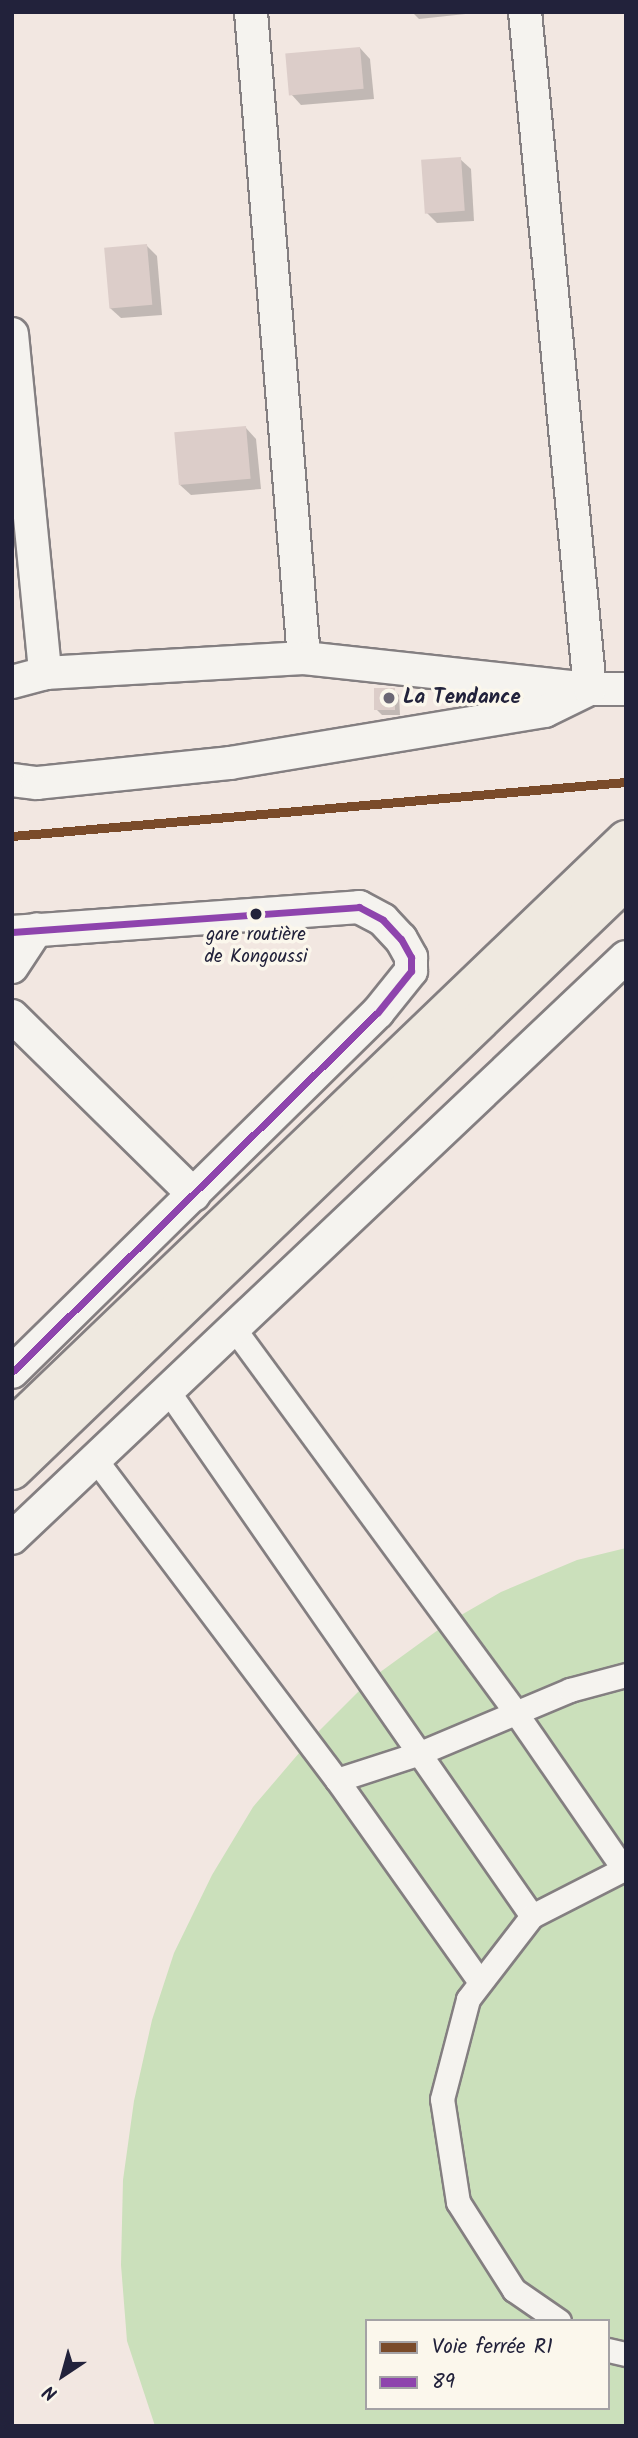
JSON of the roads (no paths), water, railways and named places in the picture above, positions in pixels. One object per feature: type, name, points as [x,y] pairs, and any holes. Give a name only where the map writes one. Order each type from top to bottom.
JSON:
[{"type":"main road","points":[[12,1429],[626,840]]},
{"type":"main road","points":[[12,1470],[623,882]]},
{"type":"street","points":[[251,12],[304,658]]},
{"type":"street","points":[[525,12],[590,689]]},
{"type":"street","points":[[12,334],[45,673]]},
{"type":"street","points":[[12,682],[45,673],[304,658],[590,689],[626,689]]},
{"type":"street","points":[[12,780],[37,783],[230,763],[545,711],[590,689]]},
{"type":"street","points":[[12,967],[25,930],[359,907],[383,920],[401,939],[411,957],[411,971],[378,1012],[12,1372]]},
{"type":"street","points":[[12,1538],[235,1330],[626,957]]},
{"type":"street","points":[[12,1016],[194,1195]]},
{"type":"street","points":[[235,1330],[516,1713],[625,1868],[532,1916],[468,1999],[442,2099],[458,2202],[514,2290],[556,2319]]},
{"type":"street","points":[[168,1391],[532,1916]]},
{"type":"street","points":[[95,1459],[337,1780],[480,1982]]},
{"type":"street","points":[[337,1780],[420,1753],[570,1690],[626,1675]]},
{"type":"rail line","name":"R1","points":[[12,836],[626,782]]},
{"type":"place","name":"La Tendance","points":[[389,698]]},
{"type":"place","name":"gare routière de Kongoussi","points":[[256,914]]}]
